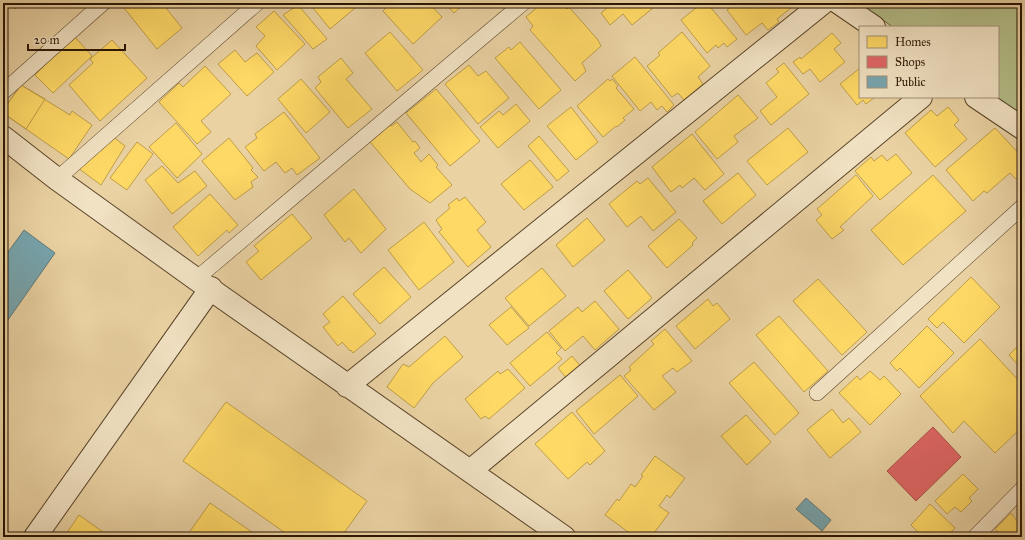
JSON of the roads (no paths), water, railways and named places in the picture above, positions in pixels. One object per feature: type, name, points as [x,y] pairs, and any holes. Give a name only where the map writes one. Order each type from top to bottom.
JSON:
[{"type":"street","points":[[347,386],[822,3]]},
{"type":"street","points":[[839,3],[873,26]]},
{"type":"street","points":[[470,471],[920,98]]},
{"type":"street","points":[[977,98],[1022,128]]},
{"type":"street","points":[[3,137],[57,179],[347,386],[564,537]]},
{"type":"street","points":[[35,537],[204,284]]},
{"type":"lane","points":[[3,92],[103,3]]},
{"type":"lane","points":[[57,179],[257,3]]},
{"type":"lane","points":[[204,284],[523,3]]},
{"type":"lane","points":[[817,393],[1022,207]]},
{"type":"lane","points":[[975,537],[1022,489]]}]
